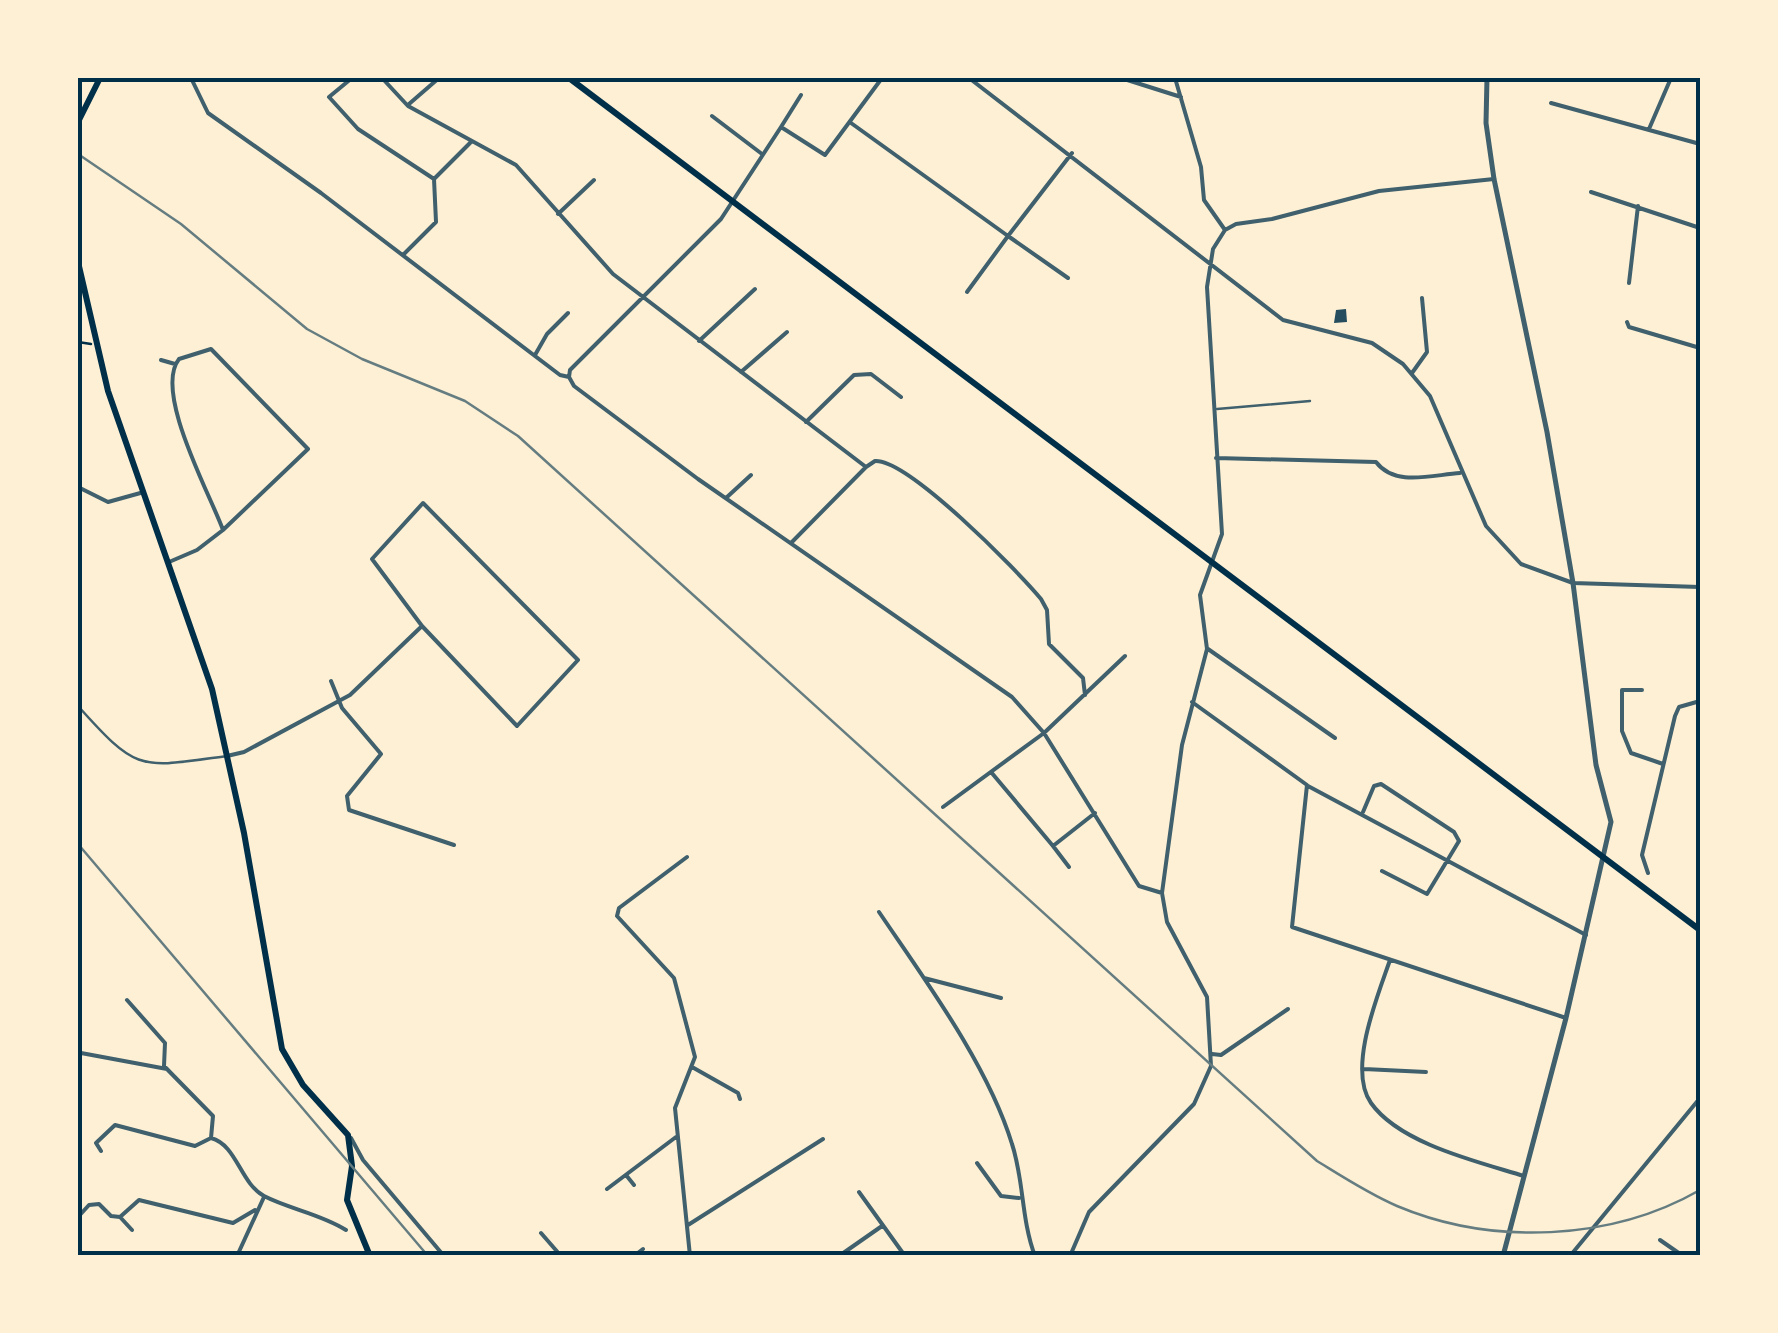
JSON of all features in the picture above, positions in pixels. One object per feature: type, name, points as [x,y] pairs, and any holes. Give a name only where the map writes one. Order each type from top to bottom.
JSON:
[{"type":"main road","points":[[78,122],[100,78]]},
{"type":"main road","points":[[568,78],[1700,930]]},
{"type":"main road","points":[[78,262],[95,344],[212,689],[282,1049],[302,1086],[348,1136],[352,1166],[347,1200],[370,1256]]},
{"type":"street","points":[[191,78],[208,113],[726,498],[1012,697],[1044,733],[1139,886],[1162,892]]},
{"type":"street","points":[[352,78],[329,97],[358,129],[434,178]]},
{"type":"street","points":[[382,78],[408,106],[516,166],[594,258],[866,467]]},
{"type":"street","points":[[408,106],[440,78]]},
{"type":"street","points":[[781,127],[825,155],[882,78]]},
{"type":"street","points":[[970,78],[1072,153],[1283,320],[1372,344],[1412,372],[1430,396],[1472,503],[1500,546],[1521,564],[1573,582],[1700,588]]},
{"type":"street","points":[[1121,78],[1180,97]]},
{"type":"street","points":[[1175,78],[1201,168],[1204,200],[1225,230]]},
{"type":"street","points":[[1487,78],[1486,123],[1494,179],[1547,432],[1573,582],[1596,765],[1611,822],[1605,860],[1595,878],[1586,935],[1504,1256]]},
{"type":"street","points":[[1649,129],[1671,78]]},
{"type":"street","points":[[569,378],[584,356],[721,219],[801,95]]},
{"type":"street","points":[[1551,104],[1700,144]]},
{"type":"street","points":[[712,116],[762,154]]},
{"type":"street","points":[[851,123],[1068,278]]},
{"type":"street","points":[[403,255],[436,222],[434,178],[471,142]]},
{"type":"street","points":[[967,292],[1072,153]]},
{"type":"street","points":[[1070,1256],[1089,1212],[1194,1104],[1212,1054],[1208,997],[1167,922],[1162,892],[1174,790],[1207,649],[1200,595],[1222,534],[1208,264],[1225,230],[1236,224],[1271,220],[1379,190],[1494,179]]},
{"type":"street","points":[[558,214],[594,180]]},
{"type":"street","points":[[1591,192],[1700,228]]},
{"type":"street","points":[[1629,283],[1638,206]]},
{"type":"street","points":[[699,340],[755,289]]},
{"type":"street","points":[[1412,372],[1426,352],[1422,298]]},
{"type":"street","points":[[535,355],[547,334],[568,313]]},
{"type":"street","points":[[1627,322],[1629,327],[1700,348]]},
{"type":"street","points":[[741,372],[787,332]]},
{"type":"street","points":[[161,360],[175,364],[191,354],[215,350],[308,450],[223,530],[197,550],[169,562]]},
{"type":"street","points":[[175,364],[172,381],[180,422],[194,467],[223,530]]},
{"type":"street","points":[[806,422],[854,375],[871,374],[901,396]]},
{"type":"street","points":[[1216,458],[1376,462],[1396,478],[1460,473]]},
{"type":"street","points":[[792,543],[866,467],[886,460],[897,465],[1022,576],[1047,610],[1045,634],[1049,644],[1083,678],[1086,694]]},
{"type":"street","points":[[726,498],[751,475]]},
{"type":"street","points":[[78,486],[108,502],[144,492]]},
{"type":"street","points":[[423,503],[578,660],[518,726],[422,626],[372,559],[423,503]]},
{"type":"street","points":[[227,756],[244,752],[338,701],[422,626]]},
{"type":"street","points":[[1207,649],[1222,654],[1335,738]]},
{"type":"street","points":[[943,808],[1044,733],[1125,656]]},
{"type":"street","points":[[331,680],[338,701],[381,754],[347,796],[349,810],[454,844]]},
{"type":"street","points":[[1642,690],[1622,690],[1622,732],[1631,753],[1663,764]]},
{"type":"street","points":[[1648,873],[1642,855],[1677,711],[1700,701]]},
{"type":"street","points":[[1192,702],[1307,785],[1586,935]]},
{"type":"street","points":[[991,772],[1069,867]]},
{"type":"street","points":[[1362,813],[1374,786],[1380,784],[1454,832],[1459,840],[1426,894],[1382,872]]},
{"type":"street","points":[[1307,785],[1292,927],[1566,1018]]},
{"type":"street","points":[[1053,846],[1095,813]]},
{"type":"street","points":[[687,857],[619,908],[617,916],[674,978],[695,1057],[675,1108],[690,1256]]},
{"type":"street","points":[[879,912],[954,1023],[1011,1140],[1019,1198],[1036,1256]]},
{"type":"street","points":[[1390,960],[1364,1043],[1371,1104],[1410,1134],[1451,1154],[1524,1176]]},
{"type":"street","points":[[924,978],[1001,998]]},
{"type":"street","points":[[127,1000],[165,1043],[167,1069]]},
{"type":"street","points":[[1212,1054],[1221,1055],[1288,1009]]},
{"type":"street","points":[[79,1045],[79,1055],[167,1069],[213,1116],[210,1138]]},
{"type":"street","points":[[692,1067],[738,1093],[740,1100]]},
{"type":"street","points":[[1364,1069],[1426,1072]]},
{"type":"street","points":[[1570,1256],[1700,1098]]},
{"type":"street","points":[[1693,1107],[1700,1113]]},
{"type":"street","points":[[101,1150],[96,1143],[115,1125],[195,1146],[217,1138],[234,1157],[236,1167],[264,1196],[346,1230]]},
{"type":"street","points":[[348,1136],[444,1256]]},
{"type":"street","points":[[607,1189],[676,1138]]},
{"type":"street","points":[[687,1225],[823,1139]]},
{"type":"street","points":[[977,1162],[1001,1196],[1019,1198]]},
{"type":"street","points":[[626,1175],[634,1185]]},
{"type":"street","points":[[859,1192],[905,1256]]},
{"type":"street","points":[[237,1256],[264,1196]]},
{"type":"street","points":[[78,1217],[90,1205],[99,1204],[112,1216],[120,1216],[139,1200],[233,1223],[255,1210]]},
{"type":"street","points":[[120,1216],[132,1230]]},
{"type":"street","points":[[839,1256],[882,1226]]},
{"type":"street","points":[[541,1233],[561,1256]]},
{"type":"street","points":[[1660,1240],[1682,1256]]},
{"type":"street","points":[[634,1256],[643,1249]]},
{"type":"lane","points":[[1214,409],[1310,401]]},
{"type":"lane","points":[[78,706],[118,751],[136,761],[152,766],[227,756]]},
{"type":"path","points":[[78,342],[95,344]]},
{"type":"building","points":[[1346,309],[1347,322],[1334,323],[1336,310]]},
{"type":"railway","points":[[78,154],[181,224],[307,329],[362,359],[465,401],[518,436],[1317,1161],[1397,1206],[1472,1228],[1511,1232],[1551,1232],[1628,1220],[1700,1190]]},
{"type":"railway","points":[[78,844],[428,1256]]}]
